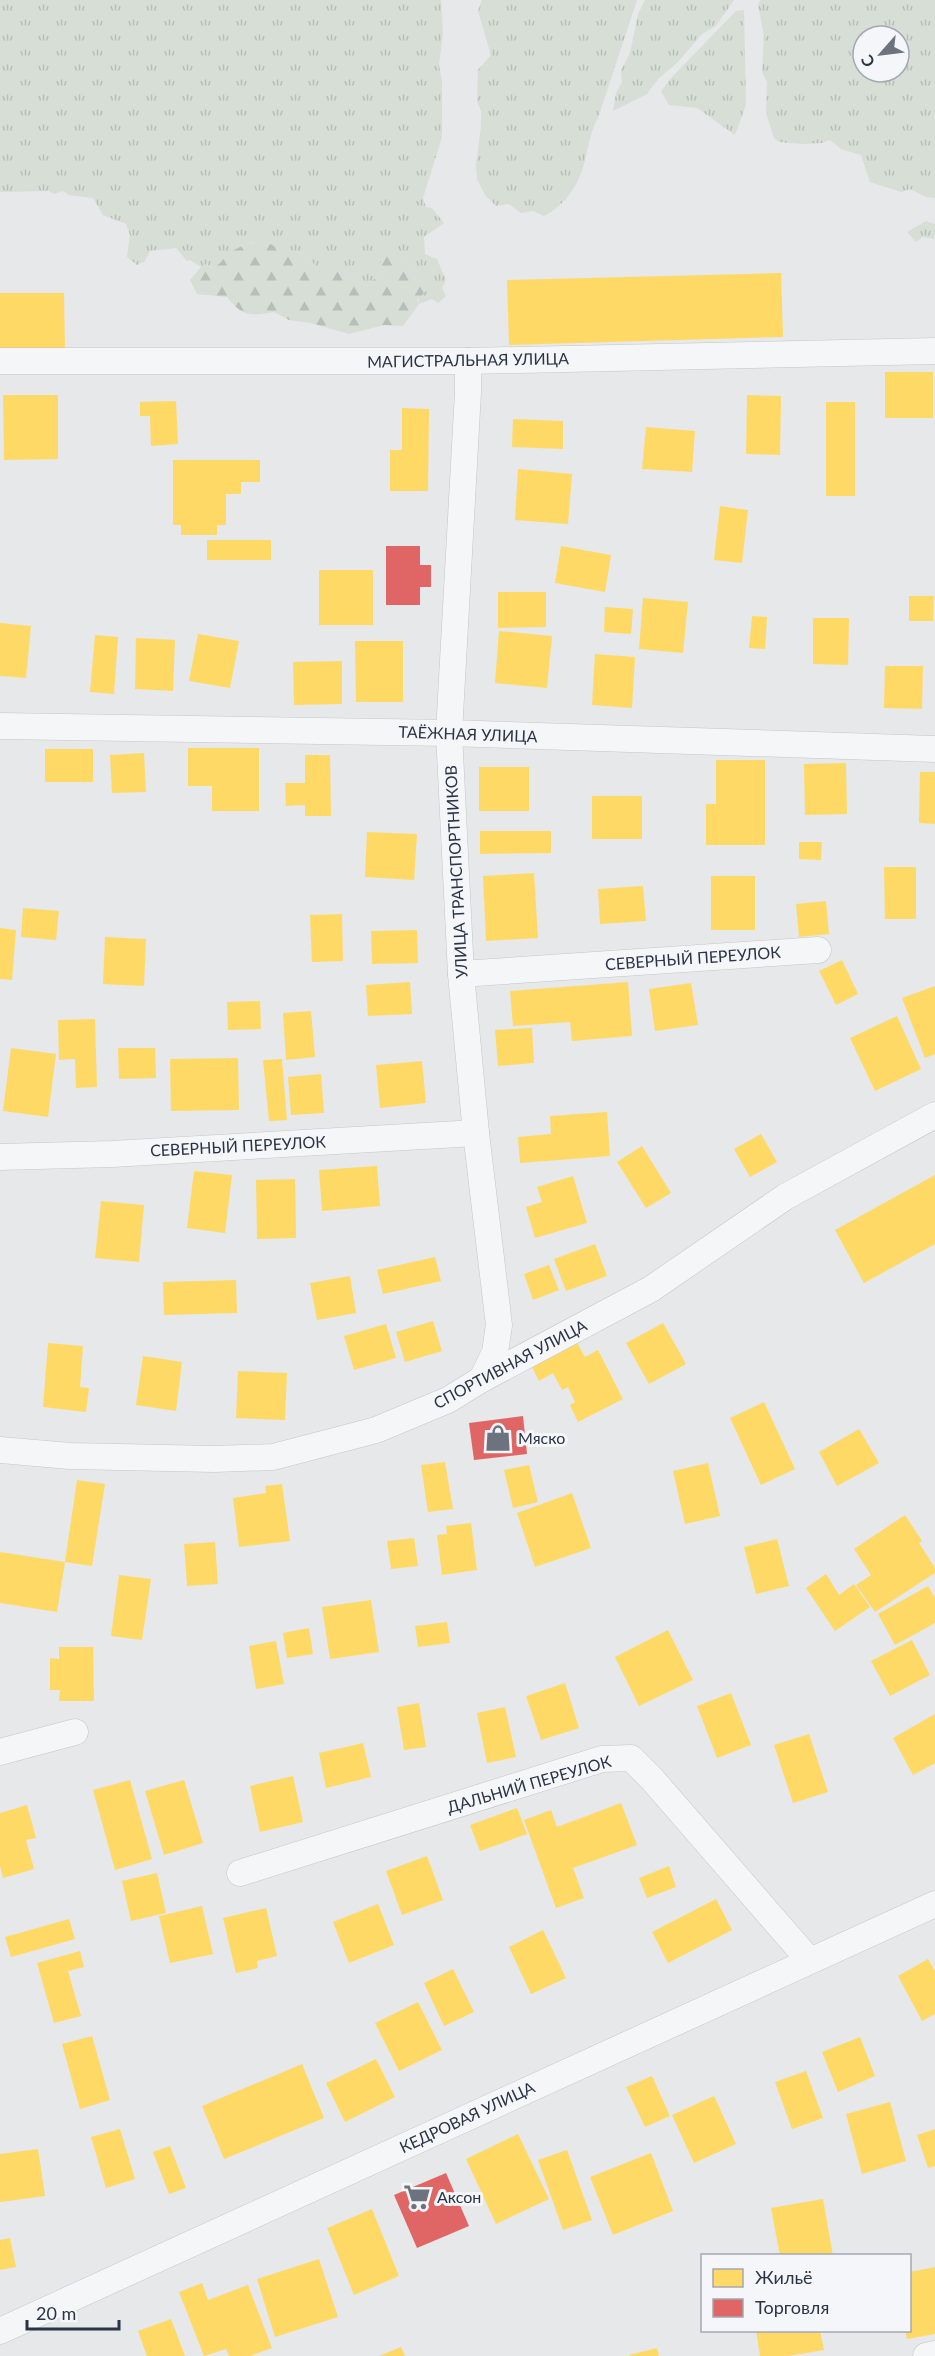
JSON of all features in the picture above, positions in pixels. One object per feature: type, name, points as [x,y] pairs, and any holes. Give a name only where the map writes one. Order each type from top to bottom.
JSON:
[{"type":"street","name":"МАГИСТРАЛЬНАЯ УЛИЦА","points":[[0,361],[468,361],[935,351]]},
{"type":"street","name":"УЛИЦА ТРАНСПОРТНИКОВ","points":[[468,361],[468,404],[449,733],[460,974],[476,1133],[500,1325],[495,1352],[482,1378]]},
{"type":"street","name":"ТАЁЖНАЯ УЛИЦА","points":[[0,726],[449,733],[935,749]]},
{"type":"street","name":"СЕВЕРНЫЙ ПЕРЕУЛОК","points":[[460,974],[818,950]]},
{"type":"street","name":"СПОРТИВНАЯ УЛИЦА","points":[[0,1450],[81,1456],[214,1459],[273,1457],[376,1430],[448,1400],[482,1378],[651,1289],[785,1197],[935,1114]]},
{"type":"street","name":"СЕВЕРНЫЙ ПЕРЕУЛОК","points":[[0,1158],[112,1154],[476,1133]]},
{"type":"street","points":[[0,1752],[75,1732]]},
{"type":"street","name":"ДАЛЬНИЙ ПЕРЕУЛОК","points":[[240,1874],[602,1760],[631,1758],[652,1779],[809,1960]]},
{"type":"street","name":"КЕДРОВАЯ УЛИЦА","points":[[0,2331],[935,1904]]},
{"type":"street","points":[[926,2356],[935,2354]]},
{"type":"green space","points":[[0,0],[441,0],[443,32],[439,65],[442,82],[442,137],[423,198],[426,207],[432,208],[444,223],[424,237],[425,254],[437,259],[446,280],[442,288],[446,296],[438,303],[432,299],[419,304],[417,282],[404,256],[381,256],[382,271],[367,286],[338,272],[324,274],[302,253],[253,242],[227,255],[222,263],[212,268],[207,264],[201,267],[190,260],[187,261],[176,248],[150,251],[145,261],[137,265],[127,257],[130,235],[126,224],[103,215],[93,198],[69,195],[63,191],[54,194],[49,191],[0,192]]},
{"type":"green space","points":[[482,0],[637,0],[579,178],[573,190],[564,200],[544,216],[533,211],[521,213],[509,204],[496,206],[485,195],[477,179],[476,165],[481,126],[481,111],[477,101],[478,70],[491,55],[478,11]]},
{"type":"green space","points":[[645,0],[734,0],[716,26],[702,34],[677,63],[658,79],[647,94],[613,111],[616,93],[622,82],[621,70],[630,53],[638,14]]},
{"type":"green space","points":[[761,0],[935,0],[935,198],[926,197],[910,189],[901,192],[870,182],[861,155],[841,149],[830,140],[822,143],[802,144],[779,142],[774,138],[766,113],[767,82],[762,72],[764,36],[758,4]]},
{"type":"green space","points":[[744,10],[746,105],[735,135],[697,108],[669,105],[661,91],[736,11]]},
{"type":"green space","points":[[926,221],[935,224],[935,239],[923,237],[916,242],[907,232]]},
{"type":"green space","points":[[265,241],[274,246],[302,253],[324,273],[338,272],[367,286],[382,271],[381,256],[388,251],[404,256],[417,282],[427,284],[428,289],[417,300],[419,304],[403,326],[384,325],[349,334],[311,323],[289,320],[274,312],[247,314],[232,304],[227,297],[197,294],[190,280],[201,267],[207,264],[212,268],[235,250]]},
{"type":"building: Жильё","points":[[781,273],[783,337],[509,345],[507,280]]},
{"type":"building: Жильё","points":[[0,293],[64,293],[65,351],[0,352]]},
{"type":"building: Жильё","points":[[885,372],[933,372],[933,418],[885,418]]},
{"type":"building: Жильё","points":[[3,395],[58,395],[58,459],[4,460]]},
{"type":"building: Жильё","points":[[747,395],[781,396],[780,455],[746,454]]},
{"type":"building: Жильё","points":[[176,401],[178,444],[151,446],[150,416],[140,416],[140,402]]},
{"type":"building: Жильё","points":[[826,402],[855,402],[855,496],[826,496]]},
{"type":"building: Жильё","points":[[402,408],[429,409],[428,491],[390,491],[390,450],[402,450]]},
{"type":"building: Жильё","points":[[513,419],[563,421],[563,449],[512,447]]},
{"type":"building: Жильё","points":[[646,427],[695,431],[692,472],[642,469]]},
{"type":"building: Жильё","points":[[173,460],[260,460],[260,482],[241,482],[241,494],[226,494],[226,525],[217,525],[217,535],[181,535],[181,525],[173,525]]},
{"type":"building: Жильё","points":[[518,469],[572,474],[568,524],[515,520]]},
{"type":"building: Жильё","points":[[720,506],[748,510],[742,563],[714,560]]},
{"type":"building: Жильё","points":[[207,540],[271,540],[271,560],[207,560]]},
{"type":"building: Жильё","points":[[561,546],[611,555],[605,592],[555,583]]},
{"type":"building: Жильё","points":[[319,570],[373,570],[373,625],[319,625]]},
{"type":"building: Жильё","points":[[498,592],[546,592],[546,627],[498,628]]},
{"type":"building: Жильё","points":[[909,596],[934,596],[933,621],[909,621]]},
{"type":"building: Жильё","points":[[643,598],[688,602],[683,653],[639,649]]},
{"type":"building: Жильё","points":[[605,607],[633,609],[631,634],[604,632]]},
{"type":"building: Жильё","points":[[752,616],[767,617],[765,649],[749,648]]},
{"type":"building: Жильё","points":[[813,618],[849,618],[848,665],[813,664]]},
{"type":"building: Жильё","points":[[0,623],[31,626],[26,678],[0,676]]},
{"type":"building: Жильё","points":[[499,631],[552,636],[547,688],[495,683]]},
{"type":"building: Жильё","points":[[198,634],[239,641],[230,688],[189,681]]},
{"type":"building: Жильё","points":[[95,635],[118,637],[114,694],[90,692]]},
{"type":"building: Жильё","points":[[136,638],[175,640],[173,691],[135,689]]},
{"type":"building: Жильё","points":[[355,641],[403,641],[403,702],[356,702]]},
{"type":"building: Жильё","points":[[595,654],[635,657],[632,708],[592,705]]},
{"type":"building: Жильё","points":[[342,661],[342,704],[294,705],[293,662]]},
{"type":"building: Жильё","points":[[885,666],[923,666],[922,709],[884,708]]},
{"type":"building: Жильё","points":[[188,748],[259,748],[259,811],[212,811],[212,786],[188,786]]},
{"type":"building: Жильё","points":[[45,749],[93,749],[93,782],[45,782]]},
{"type":"building: Жильё","points":[[144,753],[146,792],[112,793],[110,755]]},
{"type":"building: Жильё","points":[[305,755],[330,755],[331,816],[305,816],[305,805],[286,806],[285,783],[305,783]]},
{"type":"building: Жильё","points":[[716,760],[765,760],[765,845],[706,845],[706,804],[716,804]]},
{"type":"building: Жильё","points":[[846,763],[847,814],[805,815],[804,764]]},
{"type":"building: Жильё","points":[[479,767],[529,767],[529,811],[479,811]]},
{"type":"building: Жильё","points":[[920,772],[935,772],[935,824],[919,823]]},
{"type":"building: Жильё","points":[[592,796],[642,796],[642,839],[592,839]]},
{"type":"building: Жильё","points":[[480,831],[551,831],[551,853],[480,854]]},
{"type":"building: Жильё","points":[[367,832],[417,834],[414,880],[365,877]]},
{"type":"building: Жильё","points":[[799,842],[822,842],[821,860],[799,859]]},
{"type":"building: Жильё","points":[[884,867],[916,867],[916,919],[885,919]]},
{"type":"building: Жильё","points":[[534,873],[538,938],[486,941],[483,876]]},
{"type":"building: Жильё","points":[[711,876],[755,876],[755,930],[711,930]]},
{"type":"building: Жильё","points":[[643,886],[646,921],[600,924],[598,889]]},
{"type":"building: Жильё","points":[[826,901],[829,934],[799,937],[796,904]]},
{"type":"building: Жильё","points":[[23,908],[59,911],[56,940],[21,937]]},
{"type":"building: Жильё","points":[[342,914],[343,961],[312,962],[310,915]]},
{"type":"building: Жильё","points":[[0,928],[16,930],[12,980],[0,979]]},
{"type":"building: Жильё","points":[[417,930],[418,963],[372,964],[371,931]]},
{"type":"building: Жильё","points":[[105,937],[146,939],[144,986],[103,984]]},
{"type":"building: Жильё","points":[[842,960],[858,994],[836,1005],[819,971]]},
{"type":"building: Жильё","points":[[410,982],[412,1014],[368,1016],[366,985]]},
{"type":"building: Жильё","points":[[628,982],[632,1036],[572,1041],[570,1022],[513,1026],[510,991]]},
{"type":"building: Жильё","points":[[691,983],[698,1025],[655,1031],[649,989]]},
{"type":"building: Жильё","points":[[935,986],[935,1054],[925,1058],[902,998]]},
{"type":"building: Жильё","points":[[260,1001],[261,1029],[228,1030],[227,1002]]},
{"type":"building: Жильё","points":[[311,1011],[315,1057],[286,1060],[283,1013]]},
{"type":"building: Жильё","points":[[897,1016],[921,1069],[875,1091],[850,1038]]},
{"type":"building: Жильё","points":[[95,1019],[97,1087],[76,1088],[75,1059],[59,1060],[58,1020]]},
{"type":"building: Жильё","points":[[532,1028],[534,1063],[498,1066],[495,1030]]},
{"type":"building: Жильё","points":[[11,1048],[56,1054],[48,1117],[3,1111]]},
{"type":"building: Жильё","points":[[118,1048],[155,1048],[156,1078],[119,1079]]},
{"type":"building: Жильё","points":[[238,1058],[239,1110],[171,1111],[170,1059]]},
{"type":"building: Жильё","points":[[282,1059],[287,1120],[269,1121],[263,1060]]},
{"type":"building: Жильё","points":[[422,1061],[426,1103],[380,1108],[376,1065]]},
{"type":"building: Жильё","points":[[321,1074],[324,1113],[291,1115],[288,1077]]},
{"type":"building: Жильё","points":[[607,1112],[610,1156],[520,1163],[518,1137],[551,1134],[550,1116]]},
{"type":"building: Жильё","points":[[761,1134],[777,1162],[750,1177],[734,1149]]},
{"type":"building: Жильё","points":[[642,1146],[671,1193],[646,1208],[617,1162]]},
{"type":"building: Жильё","points":[[377,1166],[380,1206],[322,1211],[319,1170]]},
{"type":"building: Жильё","points":[[194,1171],[232,1175],[225,1233],[187,1228]]},
{"type":"building: Жильё","points":[[935,1175],[935,1244],[864,1283],[835,1230]]},
{"type":"building: Жильё","points":[[573,1176],[587,1223],[535,1238],[526,1207],[542,1202],[537,1187]]},
{"type":"building: Жильё","points":[[295,1179],[296,1238],[257,1239],[256,1180]]},
{"type":"building: Жильё","points":[[101,1201],[144,1205],[139,1262],[95,1258]]},
{"type":"building: Жильё","points":[[595,1244],[607,1276],[566,1291],[554,1259]]},
{"type":"building: Жильё","points":[[435,1257],[441,1281],[383,1294],[377,1270]]},
{"type":"building: Жильё","points":[[549,1265],[559,1290],[533,1300],[524,1274]]},
{"type":"building: Жильё","points":[[350,1276],[356,1313],[317,1320],[310,1283]]},
{"type":"building: Жильё","points":[[236,1280],[237,1313],[164,1315],[163,1282]]},
{"type":"building: Жильё","points":[[433,1321],[442,1351],[405,1362],[396,1332]]},
{"type":"building: Жильё","points":[[663,1323],[686,1364],[649,1384],[626,1343]]},
{"type":"building: Жильё","points":[[386,1324],[396,1358],[354,1370],[344,1336]]},
{"type":"building: Жильё","points":[[575,1339],[585,1357],[598,1350],[623,1399],[578,1422],[570,1405],[575,1402],[568,1387],[562,1390],[553,1373],[539,1381],[530,1363]]},
{"type":"building: Жильё","points":[[48,1343],[83,1346],[80,1387],[89,1388],[86,1412],[43,1407]]},
{"type":"building: Жильё","points":[[143,1356],[182,1362],[176,1411],[136,1405]]},
{"type":"building: Жильё","points":[[238,1371],[287,1373],[285,1420],[236,1418]]},
{"type":"building: Жильё","points":[[764,1402],[795,1469],[761,1485],[730,1418]]},
{"type":"building: Жильё","points":[[859,1429],[879,1463],[837,1486],[819,1452]]},
{"type":"building: Жильё","points":[[445,1462],[453,1509],[428,1512],[421,1465]]},
{"type":"building: Жильё","points":[[708,1463],[720,1516],[685,1524],[673,1471]]},
{"type":"building: Жильё","points":[[529,1465],[538,1502],[513,1508],[504,1470]]},
{"type":"building: Жильё","points":[[77,1480],[105,1484],[92,1566],[65,1562]]},
{"type":"building: Жильё","points":[[282,1484],[290,1541],[239,1547],[233,1498],[266,1493],[265,1486]]},
{"type":"building: Жильё","points":[[572,1493],[591,1548],[535,1567],[517,1513]]},
{"type":"building: Жильё","points":[[905,1515],[922,1541],[919,1543],[935,1568],[935,1573],[875,1612],[856,1585],[871,1575],[854,1549]]},
{"type":"building: Жильё","points":[[471,1523],[477,1570],[442,1575],[437,1535],[447,1534],[446,1526]]},
{"type":"building: Жильё","points":[[414,1538],[418,1566],[391,1569],[387,1541]]},
{"type":"building: Жильё","points":[[777,1539],[789,1586],[756,1594],[744,1547]]},
{"type":"building: Жильё","points":[[215,1542],[218,1584],[187,1586],[184,1544]]},
{"type":"building: Жильё","points":[[0,1552],[65,1562],[57,1612],[0,1603]]},
{"type":"building: Жильё","points":[[826,1574],[839,1595],[854,1584],[870,1607],[835,1631],[806,1588]]},
{"type":"building: Жильё","points":[[119,1575],[151,1579],[142,1640],[111,1636]]},
{"type":"building: Жильё","points":[[928,1586],[935,1598],[935,1623],[895,1645],[878,1614]]},
{"type":"building: Жильё","points":[[371,1600],[379,1652],[330,1659],[322,1607]]},
{"type":"building: Жильё","points":[[447,1622],[450,1643],[418,1647],[415,1626]]},
{"type":"building: Жильё","points":[[309,1628],[313,1654],[287,1658],[283,1633]]},
{"type":"building: Жильё","points":[[668,1630],[693,1680],[639,1706],[615,1657]]},
{"type":"building: Жильё","points":[[912,1640],[930,1675],[890,1696],[871,1661]]},
{"type":"building: Жильё","points":[[276,1641],[284,1684],[256,1689],[249,1646]]},
{"type":"building: Жильё","points":[[59,1647],[93,1647],[94,1701],[59,1701],[60,1690],[50,1690],[50,1658],[59,1659]]},
{"type":"building: Жильё","points":[[565,1683],[579,1728],[541,1740],[526,1696]]},
{"type":"building: Жильё","points":[[731,1693],[751,1745],[717,1758],[697,1706]]},
{"type":"building: Жильё","points":[[419,1703],[426,1747],[404,1750],[397,1707]]},
{"type":"building: Жильё","points":[[505,1707],[516,1757],[487,1763],[477,1713]]},
{"type":"building: Жильё","points":[[935,1714],[935,1763],[913,1775],[893,1738]]},
{"type":"building: Жильё","points":[[809,1734],[828,1792],[793,1803],[774,1745]]},
{"type":"building: Жильё","points":[[363,1743],[371,1777],[326,1788],[319,1753]]},
{"type":"building: Жильё","points":[[293,1776],[303,1822],[260,1832],[250,1786]]},
{"type":"building: Жильё","points":[[130,1780],[152,1859],[115,1870],[93,1790]]},
{"type":"building: Жильё","points":[[184,1780],[203,1843],[164,1855],[145,1791]]},
{"type":"building: Жильё","points":[[621,1803],[637,1845],[573,1868],[584,1898],[556,1908],[524,1820],[551,1810],[557,1827]]},
{"type":"building: Жильё","points":[[27,1805],[36,1838],[26,1840],[34,1869],[3,1878],[0,1866],[0,1813]]},
{"type":"building: Жильё","points":[[517,1808],[527,1834],[480,1851],[470,1825]]},
{"type":"building: Жильё","points":[[427,1856],[443,1900],[402,1915],[386,1871]]},
{"type":"building: Жильё","points":[[669,1866],[676,1887],[647,1898],[639,1878]]},
{"type":"building: Жильё","points":[[157,1873],[166,1913],[131,1921],[122,1881]]},
{"type":"building: Жильё","points":[[716,1899],[732,1930],[668,1963],[652,1932]]},
{"type":"building: Жильё","points":[[378,1904],[394,1945],[349,1963],[333,1922]]},
{"type":"building: Жильё","points":[[202,1906],[213,1954],[170,1963],[159,1916]]},
{"type":"building: Жильё","points":[[266,1908],[277,1956],[257,1961],[258,1968],[236,1973],[223,1918]]},
{"type":"building: Жильё","points":[[69,1919],[75,1939],[11,1957],[5,1937]]},
{"type":"building: Жильё","points":[[543,1930],[566,1978],[531,1994],[509,1947]]},
{"type":"building: Жильё","points":[[80,1951],[84,1967],[68,1971],[81,2016],[54,2023],[37,1963]]},
{"type":"building: Жильё","points":[[928,1959],[935,1971],[935,2014],[922,2021],[898,1976]]},
{"type":"building: Жильё","points":[[453,1969],[474,2012],[444,2026],[424,1983]]},
{"type":"building: Жильё","points":[[418,2002],[442,2050],[399,2071],[375,2023]]},
{"type":"building: Жильё","points":[[92,2036],[110,2100],[80,2109],[62,2044]]},
{"type":"building: Жильё","points":[[860,2037],[875,2076],[838,2092],[822,2052]]},
{"type":"building: Жильё","points":[[376,2059],[395,2097],[345,2122],[326,2083]]},
{"type":"building: Жильё","points":[[302,2064],[324,2118],[224,2159],[202,2106]]},
{"type":"building: Жильё","points":[[806,2071],[823,2118],[792,2129],[775,2082]]},
{"type":"building: Жильё","points":[[652,2076],[670,2116],[645,2127],[626,2087]]},
{"type":"building: Жильё","points":[[714,2096],[736,2144],[694,2163],[672,2115]]},
{"type":"building: Жильё","points":[[890,2102],[906,2161],[862,2174],[846,2114]]},
{"type":"building: Жильё","points":[[120,2129],[135,2179],[106,2188],[91,2137]]},
{"type":"building: Жильё","points":[[935,2129],[935,2166],[928,2168],[917,2135]]},
{"type":"building: Жильё","points":[[518,2134],[549,2199],[496,2224],[466,2159]]},
{"type":"building: Жильё","points":[[170,2146],[186,2188],[169,2194],[153,2152]]},
{"type":"building: Жильё","points":[[38,2149],[45,2196],[0,2202],[0,2154]]},
{"type":"building: Жильё","points":[[567,2150],[592,2220],[563,2230],[538,2160]]},
{"type":"building: Жильё","points":[[651,2153],[673,2211],[613,2235],[590,2177]]},
{"type":"building: Жильё","points":[[823,2199],[833,2254],[780,2254],[771,2208]]},
{"type":"building: Жильё","points":[[372,2209],[399,2276],[354,2295],[327,2228]]},
{"type":"building: Жильё","points":[[10,2238],[16,2267],[0,2270],[0,2240]]},
{"type":"building: Жильё","points":[[319,2259],[338,2317],[275,2337],[257,2279]]},
{"type":"building: Жильё","points":[[935,2267],[935,2334],[907,2339],[905,2332],[911,2332],[911,2272]]},
{"type":"building: Жильё","points":[[202,2283],[208,2300],[248,2285],[272,2348],[250,2356],[229,2356],[226,2349],[204,2356],[179,2292]]},
{"type":"building: Жильё","points":[[171,2319],[185,2356],[147,2356],[138,2331]]},
{"type":"building: Жильё","points":[[756,2332],[820,2332],[824,2350],[788,2356],[760,2356]]},
{"type":"building: Жильё","points":[[401,2347],[405,2356],[379,2356]]},
{"type":"building: Жильё","points":[[657,2348],[659,2356],[629,2355]]},
{"type":"building: Торговля","points":[[386,546],[420,546],[420,565],[431,565],[431,587],[420,587],[420,605],[386,605]]},
{"type":"building: Торговля","name":"Мяско","points":[[523,1416],[527,1454],[474,1460],[469,1423]]},
{"type":"building: Торговля","points":[[446,2173],[469,2226],[417,2248],[394,2195]]},
{"type":"place","name":"Мяско","points":[[498,1438]]},
{"type":"place","name":"Аксон","points":[[417,2197]]}]
